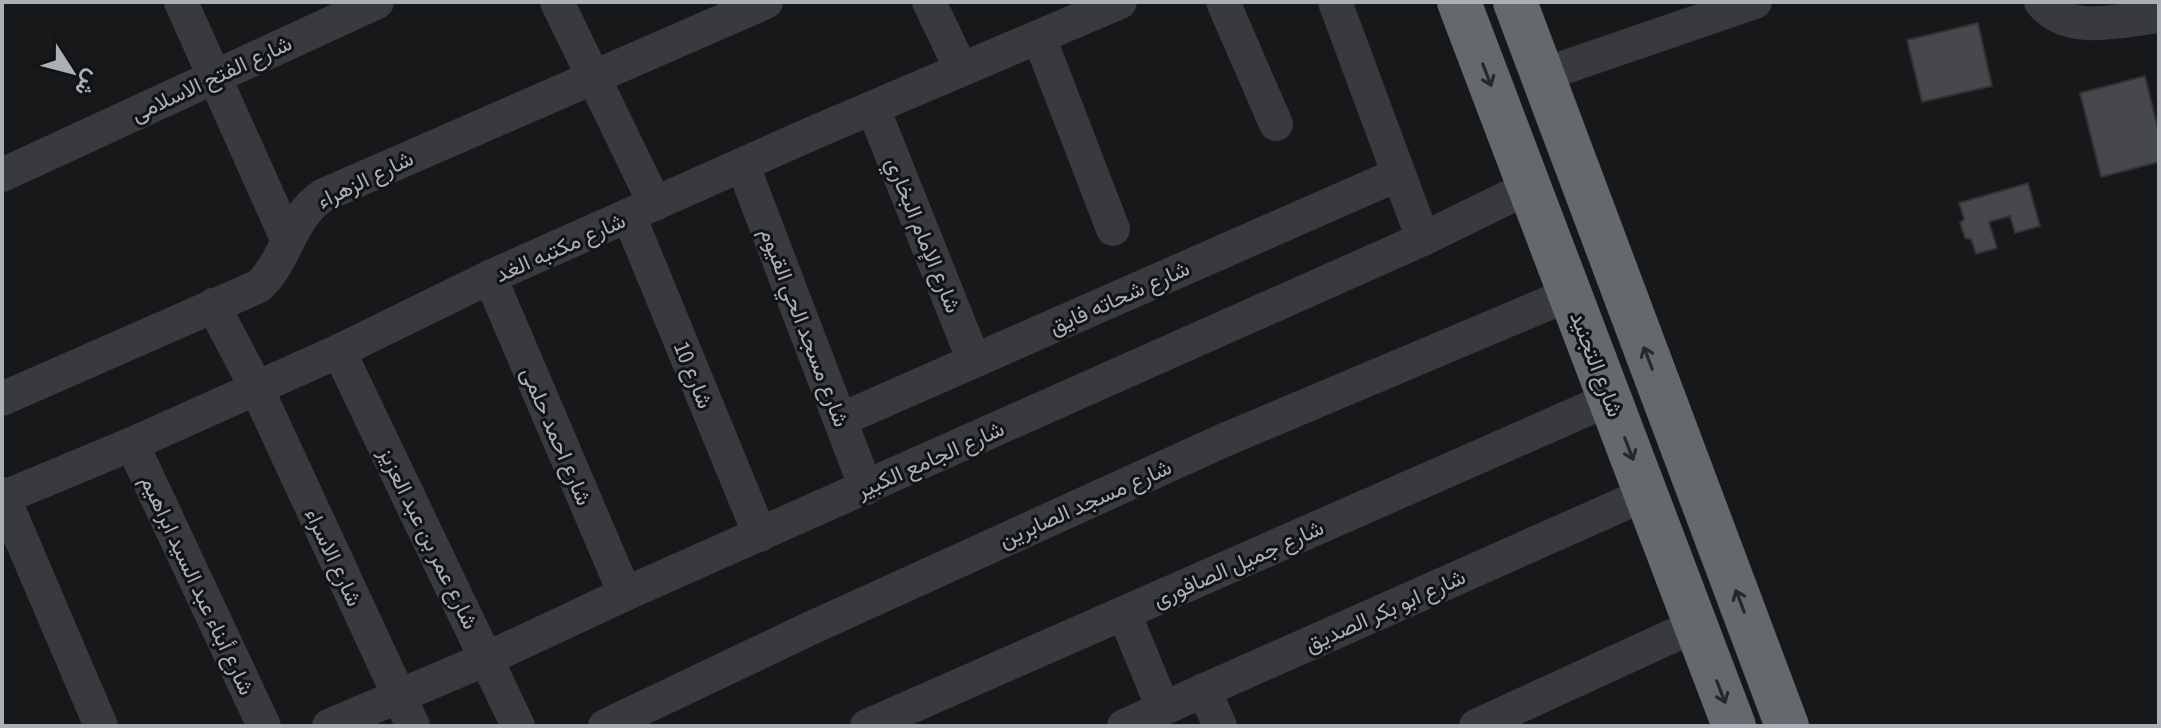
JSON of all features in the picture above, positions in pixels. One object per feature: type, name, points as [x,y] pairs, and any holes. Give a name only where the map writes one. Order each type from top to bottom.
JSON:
[{"type":"highway","name":"شارع التجنيد","points":[[1459,2],[1734,726]]},
{"type":"highway","points":[[1515,2],[1787,726]]},
{"type":"street","points":[[181,2],[287,239]]},
{"type":"street","name":"شارع الفتح الاسلامى","points":[[2,175],[377,2]]},
{"type":"street","name":"شارع 10","points":[[557,2],[593,77],[760,535]]},
{"type":"street","name":"شارع الزهراء","points":[[2,399],[259,286],[271,275],[287,239],[312,202],[324,195],[766,2]]},
{"type":"street","points":[[929,2],[961,69]]},
{"type":"street","name":"شارع مكتبه الغد","points":[[2,497],[132,444],[339,351],[490,277],[813,133],[1120,2]]},
{"type":"street","points":[[1223,2],[1276,124]]},
{"type":"street","points":[[1335,2],[1423,239]]},
{"type":"street","points":[[1542,75],[1755,2]]},
{"type":"street","points":[[2041,2],[2060,19],[2071,22],[2159,16]]},
{"type":"street","points":[[1039,37],[1113,229]]},
{"type":"street","name":"شارع الإمام البخاري","points":[[873,108],[974,361]]},
{"type":"street","name":"شارع مسجد الحي القيوم","points":[[743,166],[866,488]]},
{"type":"street","name":"شارع شحاته فايق","points":[[840,420],[1399,174]]},
{"type":"street","name":"شارع الجامع الكبير","points":[[329,726],[486,659],[625,594],[1423,239],[1529,187]]},
{"type":"street","name":"شارع احمد حلمى","points":[[490,277],[625,594]]},
{"type":"street","name":"شارع مسجد الصابرين","points":[[605,726],[811,628],[1222,441],[1570,294]]},
{"type":"street","name":"شارع الاسراء","points":[[213,305],[256,387],[413,726]]},
{"type":"street","name":"شارع عمر بن عبد العزيز","points":[[339,351],[518,726]]},
{"type":"street","name":"شارع جميل الصافورى","points":[[867,726],[1610,399]]},
{"type":"street","name":"شارع أبناء عبد السيد ابراهيم","points":[[132,444],[264,726]]},
{"type":"street","name":"شارع ابو بكر الصديق","points":[[1124,726],[1646,494]]},
{"type":"street","points":[[2,497],[101,726]]},
{"type":"street","points":[[1124,613],[1163,708]]},
{"type":"street","points":[[1476,726],[1696,625]]},
{"type":"street","points":[[1204,690],[1220,726]]},
{"type":"building","points":[[1978,23],[1992,86],[1922,102],[1907,40]]},
{"type":"building","points":[[2145,76],[2159,133],[2159,162],[2101,177],[2080,93]]},
{"type":"building","points":[[2028,183],[2040,226],[2015,233],[2010,216],[1989,222],[1997,248],[1976,254],[1971,239],[1965,238],[1960,223],[1964,219],[1959,203]]}]
